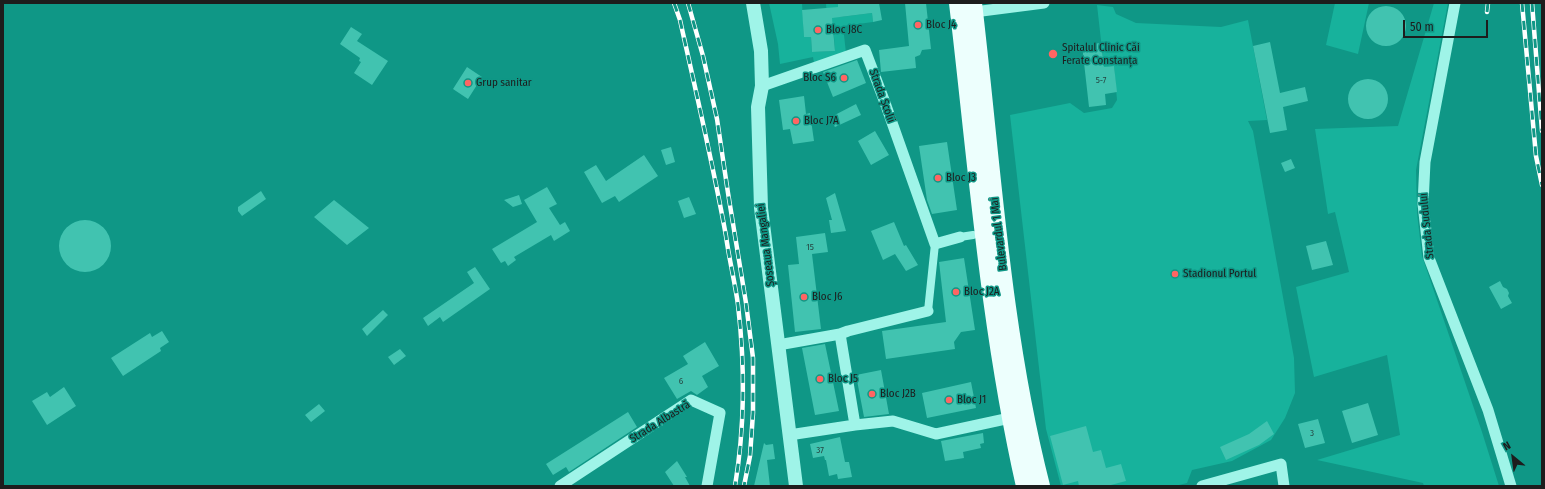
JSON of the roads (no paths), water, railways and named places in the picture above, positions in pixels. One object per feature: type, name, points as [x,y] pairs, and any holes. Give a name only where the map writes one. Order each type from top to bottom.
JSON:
[{"type":"main road","name":"Bulevardul 1 Mai","points":[[958,3],[993,308],[1010,418],[1025,486]]},
{"type":"main road","name":"Bulevardul 1 Mai","points":[[974,8],[994,193],[1010,320],[1026,416],[1041,486]]},
{"type":"street","name":"Șoseaua Mangaliei","points":[[753,3],[761,51],[762,86],[758,107],[761,208],[796,486]]},
{"type":"street","points":[[974,8],[1044,3]]},
{"type":"street","name":"Strada Sudului","points":[[1454,3],[1425,162],[1423,204],[1427,243],[1429,258],[1488,410],[1511,486]]},
{"type":"street","name":"Strada Școlii","points":[[762,86],[865,50],[935,244],[928,311]]},
{"type":"street","points":[[935,244],[973,235]]},
{"type":"street","points":[[778,345],[840,334],[928,311]]},
{"type":"street","points":[[840,334],[855,425]]},
{"type":"street","name":"Strada Albastră","points":[[560,486],[691,400],[720,413],[707,486]]},
{"type":"street","points":[[789,435],[893,421],[936,434],[1010,418]]},
{"type":"street","points":[[1202,486],[1281,464],[1284,486]]},
{"type":"railway","points":[[674,3],[680,20],[710,155],[738,305],[742,350],[743,396],[741,441],[735,486]]},
{"type":"railway","points":[[688,3],[703,56],[717,119],[746,303],[753,358],[753,413],[750,456],[744,486]]},
{"type":"railway","points":[[1487,12],[1488,3]]},
{"type":"railway","points":[[1522,3],[1536,156],[1542,185]]},
{"type":"railway","points":[[1532,3],[1542,131]]},
{"type":"place","name":"Bloc J4","points":[[918,25]]},
{"type":"place","name":"Bloc J8C","points":[[818,30]]},
{"type":"place","name":"Spitalul Clinic Căi Ferate Constanța","points":[[1053,54]]},
{"type":"place","name":"Bloc S6","points":[[844,78]]},
{"type":"place","name":"Grup sanitar","points":[[468,83]]},
{"type":"place","name":"Bloc J7A","points":[[796,121]]},
{"type":"place","name":"Bloc J3","points":[[938,178]]},
{"type":"place","name":"Stadionul Portul","points":[[1175,274]]},
{"type":"place","name":"Bloc J2A","points":[[956,292]]},
{"type":"place","name":"Bloc J6","points":[[804,297]]},
{"type":"place","name":"Bloc J5","points":[[820,379]]},
{"type":"place","name":"Bloc J2B","points":[[872,394]]},
{"type":"place","name":"Bloc J1","points":[[949,400]]}]
